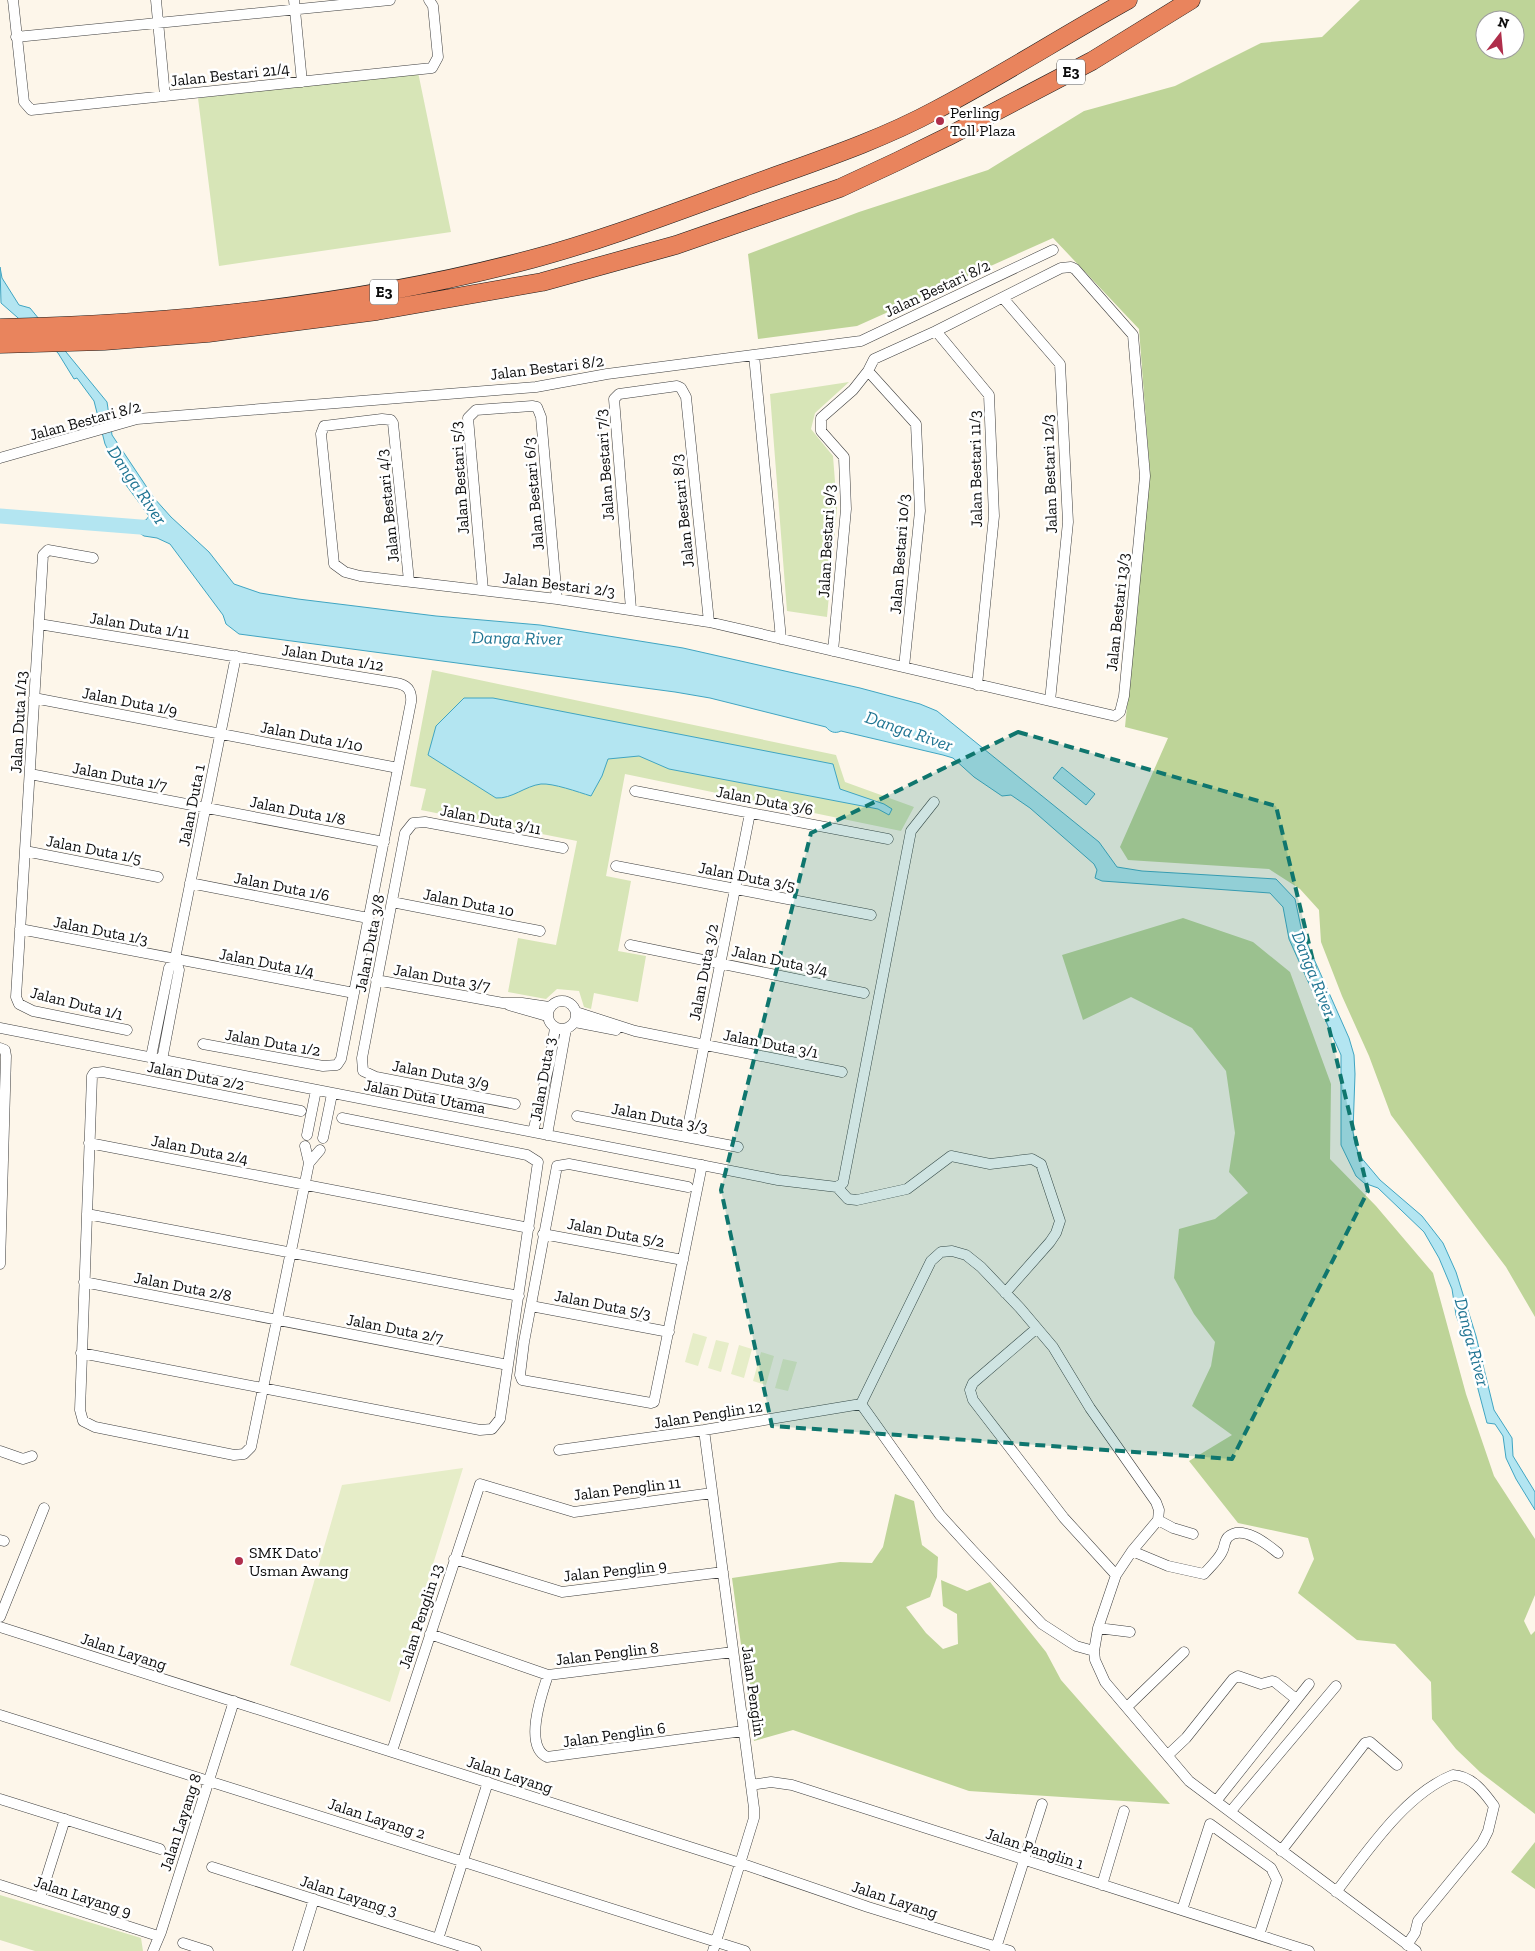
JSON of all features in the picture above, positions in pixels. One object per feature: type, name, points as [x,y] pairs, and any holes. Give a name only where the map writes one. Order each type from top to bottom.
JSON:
[{"type":"highway","name":"E3","points":[[0,328],[90,326],[268,311],[395,290],[534,259],[670,214],[875,138],[936,110],[1128,0]]},
{"type":"highway","name":"E3","points":[[0,344],[104,341],[208,333],[319,319],[542,282],[676,245],[840,188],[947,138],[1092,61],[1191,0]]},
{"type":"street","points":[[13,0],[16,37],[158,23],[294,5],[390,0]]},
{"type":"street","points":[[156,0],[165,96]]},
{"type":"street","name":"Jalan Bestari 21/4","points":[[16,37],[24,102],[31,110],[432,68],[438,57],[433,6],[429,0]]},
{"type":"street","points":[[294,5],[302,82]]},
{"type":"street","name":"Jalan Bestari 8/2","points":[[0,458],[137,419],[536,387],[607,374],[861,340],[1053,250]]},
{"type":"street","name":"Jalan Bestari 13/3","points":[[782,639],[1115,716],[1120,712],[1123,705],[1145,476],[1133,335],[1079,273],[1071,267],[1061,268],[1003,298]]},
{"type":"street","points":[[868,371],[874,359],[1003,298]]},
{"type":"street","name":"Jalan Bestari 12/3","points":[[1003,298],[1060,364],[1068,522],[1050,701]]},
{"type":"street","name":"Jalan Bestari 11/3","points":[[936,331],[989,395],[994,516],[977,685]]},
{"type":"street","points":[[754,355],[782,639]]},
{"type":"street","name":"Jalan Bestari 9/3","points":[[833,651],[846,509],[844,457],[821,430],[819,424],[824,414],[853,390],[868,371]]},
{"type":"street","name":"Jalan Bestari 10/3","points":[[868,371],[916,424],[920,511],[904,667]]},
{"type":"street","name":"Jalan Bestari 7/3","points":[[631,609],[614,399],[619,394],[672,386],[681,388],[686,397]]},
{"type":"street","name":"Jalan Bestari 8/3","points":[[686,397],[709,622]]},
{"type":"street","name":"Jalan Bestari 5/3","points":[[482,590],[468,418],[476,410],[527,405],[538,407],[541,417]]},
{"type":"street","name":"Jalan Bestari 6/3","points":[[541,417],[557,599]]},
{"type":"street","name":"Jalan Bestari 2/3","points":[[394,428],[390,420],[382,419],[329,424],[322,429],[334,564],[345,572],[360,576],[631,609],[709,622],[782,639]]},
{"type":"street","name":"Jalan Bestari 4/3","points":[[394,428],[409,581]]},
{"type":"street","name":"Jalan Duta 1/13","points":[[19,1004],[16,989],[45,551],[93,558]]},
{"type":"street","name":"Jalan Duta 1/11","points":[[39,624],[236,656]]},
{"type":"street","name":"Jalan Duta 1/12","points":[[236,656],[404,684],[409,689],[411,702],[398,768]]},
{"type":"street","name":"Jalan Duta 1","points":[[151,1057],[169,968],[175,959],[236,656]]},
{"type":"street","name":"Jalan Duta 1/9","points":[[34,698],[220,734]]},
{"type":"street","name":"Jalan Duta 1/10","points":[[220,734],[398,768]]},
{"type":"street","points":[[354,994],[398,768]]},
{"type":"street","name":"Jalan Duta 1/7","points":[[30,774],[206,808]]},
{"type":"street","name":"Jalan Duta 3/6","points":[[636,791],[888,839]]},
{"type":"street","points":[[934,802],[911,831],[840,1185],[848,1199],[854,1200],[891,1194],[907,1189],[951,1156],[985,1164],[1032,1159],[1037,1161],[1041,1164],[1060,1221],[1056,1233],[1050,1242],[1005,1293]]},
{"type":"street","name":"Jalan Duta 1/8","points":[[206,808],[384,842]]},
{"type":"street","name":"Jalan Duta 3/2","points":[[686,1137],[750,813]]},
{"type":"street","name":"Jalan Duta 3/11","points":[[413,823],[425,822],[563,848]]},
{"type":"street","name":"Jalan Duta 3/8","points":[[362,1071],[362,1058],[376,980],[406,833],[413,823]]},
{"type":"street","name":"Jalan Duta 1/5","points":[[25,851],[158,877]]},
{"type":"street","name":"Jalan Duta 3/5","points":[[616,866],[871,915]]},
{"type":"street","name":"Jalan Duta 1/6","points":[[190,883],[368,918]]},
{"type":"street","name":"Jalan Duta 10","points":[[392,902],[540,931]]},
{"type":"street","name":"Jalan Duta 1/3","points":[[20,929],[175,959]]},
{"type":"street","name":"Jalan Duta 3/4","points":[[630,945],[864,993]]},
{"type":"street","name":"Jalan Duta 1","points":[[162,1060],[179,970],[175,959]]},
{"type":"street","name":"Jalan Duta 1/4","points":[[175,959],[354,994]]},
{"type":"street","name":"Jalan Duta 3/7","points":[[376,980],[503,1003],[522,1003],[548,1011]]},
{"type":"street","name":"Jalan Duta 1/2","points":[[203,1044],[323,1066],[338,1064],[343,1051],[354,994]]},
{"type":"street","points":[[562,1000],[571,1004],[576,1017],[566,1029],[555,1028],[549,1023],[548,1011],[552,1003],[562,1000]]},
{"type":"street","name":"Jalan Duta 1/1","points":[[19,1004],[33,1011],[127,1030]]},
{"type":"street","name":"Jalan Duta 3/1","points":[[576,1017],[635,1031],[842,1072]]},
{"type":"street","name":"Jalan Duta Utama","points":[[0,1028],[778,1180],[840,1185]]},
{"type":"street","name":"Jalan Duta 3","points":[[534,1132],[550,1061],[555,1028]]},
{"type":"street","name":"Jalan Duta 3","points":[[547,1135],[566,1029]]},
{"type":"street","points":[[0,1264],[3,1052]]},
{"type":"street","name":"Jalan Duta 3/9","points":[[362,1071],[376,1077],[515,1104]]},
{"type":"street","name":"Jalan Duta 2/2","points":[[89,1142],[91,1080],[94,1073],[103,1072],[301,1111]]},
{"type":"street","points":[[307,1136],[316,1090]]},
{"type":"street","points":[[323,1138],[332,1094]]},
{"type":"street","name":"Jalan Duta 3/3","points":[[577,1116],[738,1148]]},
{"type":"street","points":[[82,1353],[487,1430],[492,1429],[500,1419],[538,1162],[532,1156],[342,1118]]},
{"type":"street","points":[[89,1142],[80,1416],[88,1425],[234,1455],[244,1454],[251,1447],[309,1164],[305,1146]]},
{"type":"street","name":"Jalan Duta 2/4","points":[[89,1142],[529,1228]]},
{"type":"street","points":[[309,1164],[320,1150]]},
{"type":"street","points":[[688,1187],[560,1164],[555,1170],[543,1234],[520,1375],[522,1380],[651,1404],[656,1399],[702,1165]]},
{"type":"street","points":[[87,1214],[519,1296]]},
{"type":"street","name":"Jalan Duta 5/2","points":[[543,1234],[683,1260]]},
{"type":"street","points":[[1094,1651],[1076,1646],[1042,1624],[972,1551],[940,1515],[861,1404],[931,1261],[941,1252],[952,1251],[966,1255],[1038,1328],[1053,1348],[1090,1408],[1156,1502],[1159,1510],[1158,1520],[1116,1575],[1098,1628],[1094,1651],[1095,1660],[1104,1682],[1169,1754],[1190,1781],[1281,1851],[1336,1892],[1413,1949],[1418,1921],[1466,1864],[1488,1831],[1494,1806],[1477,1786],[1467,1779],[1453,1775],[1432,1787],[1396,1817],[1336,1892]]},
{"type":"street","name":"Jalan Duta 2/8","points":[[84,1282],[277,1320]]},
{"type":"street","name":"Jalan Duta 5/3","points":[[531,1306],[669,1332]]},
{"type":"street","name":"Jalan Duta 2/7","points":[[277,1320],[508,1365]]},
{"type":"street","points":[[1038,1328],[973,1383],[970,1390],[973,1400],[1064,1518],[1116,1575]]},
{"type":"street","name":"Jalan Penglin 12","points":[[559,1450],[704,1430],[861,1404]]},
{"type":"street","name":"Jalan Penglin","points":[[704,1430],[754,1818],[715,1946]]},
{"type":"street","points":[[0,1451],[23,1459],[32,1456]]},
{"type":"street","name":"Jalan Penglin 13","points":[[392,1751],[476,1489],[480,1484],[488,1485]]},
{"type":"street","name":"Jalan Penglin 11","points":[[488,1485],[574,1512],[712,1493]]},
{"type":"street","points":[[0,1618],[44,1508]]},
{"type":"street","points":[[1158,1520],[1173,1528],[1193,1534]]},
{"type":"street","points":[[1132,1552],[1168,1566],[1204,1574],[1222,1552],[1226,1539],[1230,1535],[1239,1533],[1251,1535],[1278,1553]]},
{"type":"street","name":"Jalan Penglin 9","points":[[454,1559],[562,1592],[723,1572]]},
{"type":"street","name":"Jalan Layang","points":[[0,1627],[488,1782],[996,1949],[1010,1951]]},
{"type":"street","points":[[1098,1628],[1130,1632]]},
{"type":"street","name":"Jalan Penglin 8","points":[[430,1634],[548,1675],[733,1652]]},
{"type":"street","points":[[1127,1708],[1184,1652]]},
{"type":"street","name":"Jalan Penglin 6","points":[[548,1675],[535,1719],[538,1747],[543,1755],[547,1757],[743,1731]]},
{"type":"street","points":[[1169,1754],[1186,1738],[1233,1678],[1238,1676],[1261,1684],[1276,1682],[1296,1700]]},
{"type":"street","points":[[1216,1800],[1309,1684]]},
{"type":"street","points":[[1231,1811],[1336,1686]]},
{"type":"street","name":"Jalan Layang 8","points":[[153,1951],[161,1932],[234,1701]]},
{"type":"street","name":"Jalan Layang 2","points":[[0,1715],[463,1861],[715,1946],[745,1951]]},
{"type":"street","points":[[1281,1851],[1365,1743],[1370,1742],[1397,1765]]},
{"type":"street","points":[[438,1939],[488,1782]]},
{"type":"street","name":"Jalan Panglin 1","points":[[751,1785],[771,1782],[792,1784],[1309,1951]]},
{"type":"street","points":[[0,1799],[160,1850]]},
{"type":"street","points":[[996,1949],[1042,1804]]},
{"type":"street","points":[[1102,1885],[1124,1811]]},
{"type":"street","points":[[40,1898],[65,1819]]},
{"type":"street","points":[[1182,1910],[1210,1824],[1264,1863],[1276,1875],[1277,1880],[1259,1935]]},
{"type":"street","name":"Jalan Layang 3","points":[[212,1867],[476,1951]]},
{"type":"street","name":"Jalan Layang 9","points":[[0,1885],[158,1936]]},
{"type":"street","points":[[298,1951],[314,1899]]},
{"type":"street","points":[[183,1943],[208,1951]]},
{"type":"highlighted area","points":[[1018,732],[1276,806],[1368,1191],[1232,1459],[772,1426],[721,1190],[811,833]]},
{"type":"green space","points":[[1360,0],[1535,0],[1535,1317],[1506,1267],[1391,1115],[1369,1056],[1342,996],[1321,942],[1319,910],[1300,889],[1269,869],[1128,860],[1120,847],[1168,738],[1125,727],[1150,474],[1139,329],[1053,238],[857,326],[758,339],[748,254],[859,212],[988,170],[1084,111],[1175,86],[1261,43],[1322,37]]},
{"type":"green space","points":[[418,72],[451,232],[219,266],[198,98]]},
{"type":"green space","points":[[849,382],[815,413],[811,429],[833,456],[837,508],[827,617],[787,611],[770,394]]},
{"type":"green space","points":[[432,670],[836,755],[845,782],[914,807],[901,831],[625,774],[606,876],[631,881],[618,951],[646,956],[638,1002],[594,993],[591,1009],[584,1007],[579,991],[557,989],[546,999],[508,992],[518,938],[556,945],[577,841],[421,810],[426,789],[410,786]]},
{"type":"green space","points":[[1183,918],[1253,942],[1290,972],[1331,1084],[1330,1159],[1376,1206],[1433,1273],[1466,1394],[1494,1476],[1535,1539],[1535,1595],[1524,1621],[1531,1635],[1535,1631],[1535,1814],[1480,1772],[1456,1749],[1432,1719],[1431,1682],[1395,1644],[1357,1640],[1298,1593],[1314,1559],[1308,1538],[1238,1523],[1189,1461],[1232,1435],[1192,1406],[1211,1366],[1215,1342],[1194,1314],[1174,1278],[1179,1229],[1215,1219],[1248,1193],[1229,1172],[1235,1133],[1226,1071],[1192,1028],[1131,997],[1083,1020],[1062,955]]},
{"type":"green space","points":[[693,1333],[707,1337],[698,1366],[685,1362]]},
{"type":"green space","points":[[716,1340],[729,1343],[721,1372],[708,1368]]},
{"type":"green space","points":[[739,1345],[752,1349],[744,1378],[731,1374]]},
{"type":"green space","points":[[761,1352],[774,1356],[766,1385],[753,1381]]},
{"type":"green space","points":[[783,1359],[797,1362],[788,1391],[775,1388]]},
{"type":"green space","points":[[463,1468],[390,1702],[290,1665],[342,1485]]},
{"type":"green space","points":[[895,1494],[914,1501],[922,1545],[938,1557],[937,1577],[930,1597],[906,1607],[926,1633],[943,1649],[958,1644],[957,1614],[943,1606],[941,1580],[967,1591],[990,1582],[1046,1652],[1061,1680],[1170,1804],[969,1791],[793,1730],[754,1741],[732,1578],[840,1562],[872,1563],[883,1547]]},
{"type":"green space","points":[[1535,1842],[1535,1889],[1511,1872]]},
{"type":"green space","points":[[0,1895],[141,1938],[143,1951],[35,1951],[0,1940]]},
{"type":"water","name":"Danga River","points":[[0,267],[2,278],[19,305],[30,308],[107,402],[112,435],[154,498],[171,517],[209,552],[234,584],[260,593],[298,599],[436,616],[540,625],[683,648],[860,688],[920,704],[937,711],[1099,842],[1117,867],[1142,871],[1276,879],[1295,899],[1302,932],[1349,1038],[1354,1055],[1355,1074],[1353,1132],[1359,1155],[1380,1180],[1422,1216],[1443,1243],[1456,1272],[1476,1336],[1494,1410],[1512,1438],[1513,1456],[1535,1492],[1535,1510],[1506,1458],[1503,1436],[1495,1424],[1487,1423],[1478,1389],[1468,1333],[1462,1331],[1456,1315],[1452,1289],[1439,1258],[1424,1232],[1378,1188],[1364,1183],[1356,1176],[1341,1145],[1341,1055],[1289,939],[1283,907],[1270,893],[1102,881],[1095,878],[1097,870],[1094,864],[1030,808],[1011,795],[1002,796],[974,777],[953,758],[943,755],[841,731],[833,732],[826,727],[710,698],[239,634],[226,624],[223,615],[170,544],[157,538],[144,536],[135,530],[135,523],[146,520],[149,516],[126,485],[105,444],[94,401],[77,378],[74,379],[58,353],[1,303]]},
{"type":"water","points":[[464,698],[493,698],[833,764],[840,789],[884,804],[892,809],[889,815],[878,809],[669,769],[639,756],[608,759],[602,776],[591,796],[559,786],[541,784],[529,787],[508,797],[496,798],[428,755],[436,726]]},
{"type":"water","points":[[1062,767],[1095,794],[1086,805],[1053,778]]},
{"type":"waterway","name":"Danga River","points":[[0,516],[153,528]]},
{"type":"place","name":"Perling Toll Plaza","points":[[940,121]]},
{"type":"place","name":"SMK Dato' Usman Awang","points":[[239,1561]]}]
